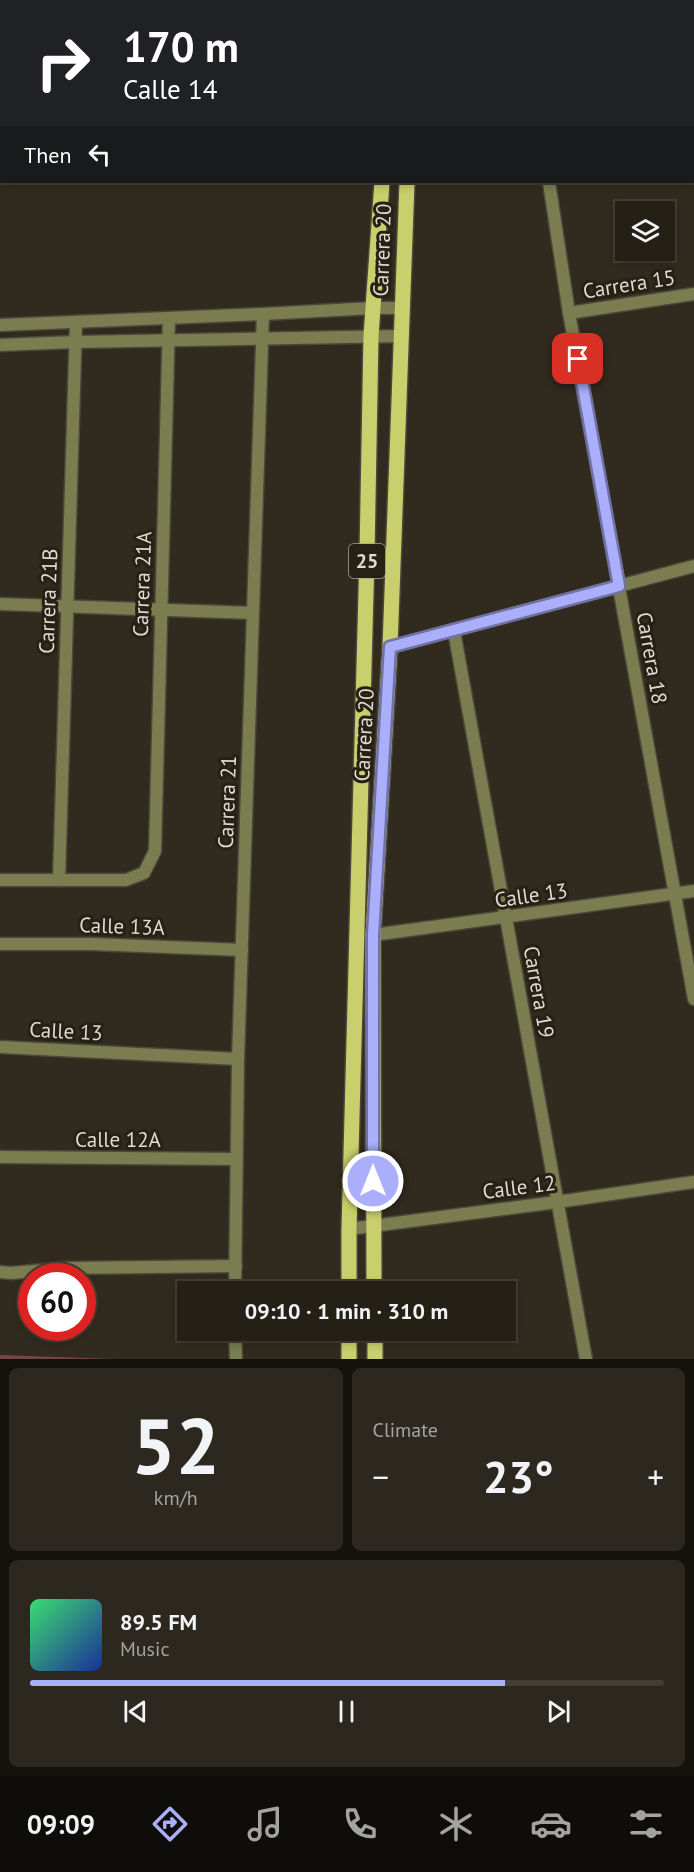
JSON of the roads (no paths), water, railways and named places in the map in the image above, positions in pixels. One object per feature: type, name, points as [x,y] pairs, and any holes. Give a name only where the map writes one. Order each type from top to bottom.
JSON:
[{"type":"main road","name":"Carrera 20","points":[[349,1281],[371,336],[382,183]]},
{"type":"main road","name":"Carrera 20","points":[[374,1281],[373,935],[390,647],[407,183]]},
{"type":"main road","points":[[348,1359],[349,1341]]},
{"type":"main road","points":[[375,1341],[375,1359]]},
{"type":"street","points":[[108,0],[130,0]]},
{"type":"street","name":"Carrera 18","points":[[549,183],[569,313],[694,999]]},
{"type":"street","name":"Carrera 15","points":[[569,313],[694,294]]},
{"type":"street","points":[[0,325],[401,308]]},
{"type":"street","name":"Carrera 21","points":[[236,1281],[238,1059],[263,315]]},
{"type":"street","name":"Carrera 21A","points":[[59,880],[126,880],[144,873],[155,851],[169,319]]},
{"type":"street","name":"Carrera 21B","points":[[59,880],[76,323]]},
{"type":"street","points":[[0,345],[400,336]]},
{"type":"street","points":[[390,647],[694,566]]},
{"type":"street","points":[[0,604],[253,613]]},
{"type":"street","name":"Carrera 19","points":[[454,631],[586,1359]]},
{"type":"street","points":[[0,880],[59,880]]},
{"type":"street","name":"Calle 13","points":[[373,935],[694,891]]},
{"type":"street","name":"Calle 13A","points":[[0,944],[82,944],[242,950]]},
{"type":"street","name":"Calle 13","points":[[0,1047],[238,1059]]},
{"type":"street","name":"Calle 12A","points":[[0,1157],[236,1159]]},
{"type":"street","name":"Calle 12","points":[[349,1229],[694,1182]]},
{"type":"street","points":[[0,1272],[68,1268],[236,1266]]},
{"type":"street","points":[[235,1341],[236,1359]]}]
